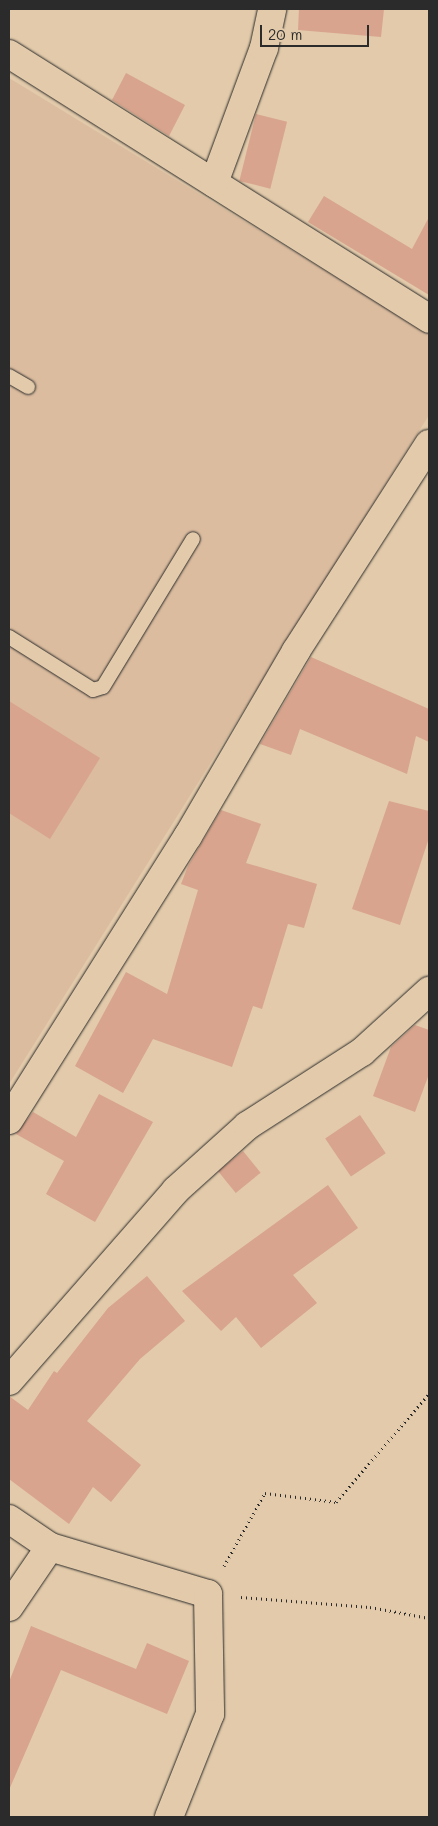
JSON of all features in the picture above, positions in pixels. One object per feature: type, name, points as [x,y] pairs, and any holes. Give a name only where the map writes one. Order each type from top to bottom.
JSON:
[{"type":"street","points":[[214,182],[264,48],[272,9]]},
{"type":"street","points":[[9,54],[429,319]]},
{"type":"street","points":[[9,1120],[188,836],[296,651],[429,444]]},
{"type":"street","points":[[9,1381],[176,1190],[247,1126],[362,1052],[429,991]]},
{"type":"street","points":[[9,1519],[50,1547],[208,1594],[210,1714],[169,1817]]},
{"type":"street","points":[[9,1608],[50,1547]]},
{"type":"lane","points":[[9,376],[28,387]]},
{"type":"lane","points":[[9,637],[93,690],[103,687],[193,539]]},
{"type":"path","points":[[429,1394],[336,1502],[265,1493],[208,1594],[370,1608],[429,1618]]},
{"type":"shaded area","points":[[9,78],[429,334],[429,415],[9,1084]]},
{"type":"building","points":[[299,9],[384,9],[381,37],[298,30]]},
{"type":"building","points":[[126,73],[185,105],[169,136],[112,100]]},
{"type":"building","points":[[256,114],[287,122],[270,189],[239,181]]},
{"type":"building","points":[[324,196],[412,249],[429,217],[429,295],[308,222]]},
{"type":"building","points":[[311,657],[429,709],[429,742],[416,736],[407,774],[300,729],[291,755],[260,744]]},
{"type":"building","points":[[9,701],[100,758],[50,839],[9,813]]},
{"type":"building","points":[[389,801],[429,811],[429,838],[400,925],[352,909]]},
{"type":"building","points":[[221,810],[261,824],[246,863],[317,884],[304,928],[288,924],[262,1009],[253,1006],[232,1067],[153,1039],[123,1093],[75,1066],[126,972],[167,994],[198,890],[181,884],[188,866]]},
{"type":"building","points":[[415,1025],[429,1030],[429,1074],[415,1112],[373,1096],[391,1047]]},
{"type":"building","points":[[99,1094],[153,1122],[95,1222],[46,1194],[64,1161],[16,1134],[33,1112],[76,1137]]},
{"type":"building","points":[[360,1115],[386,1153],[351,1177],[325,1138]]},
{"type":"building","points":[[243,1151],[261,1173],[236,1193],[218,1171]]},
{"type":"building","points":[[328,1185],[358,1228],[293,1275],[317,1303],[261,1348],[236,1317],[221,1331],[182,1291]]},
{"type":"building","points":[[147,1276],[185,1321],[140,1359],[87,1421],[141,1465],[111,1502],[93,1487],[69,1524],[9,1479],[9,1396],[28,1410],[54,1371],[57,1373],[108,1308]]},
{"type":"building","points":[[31,1626],[136,1669],[147,1643],[189,1661],[167,1714],[61,1670],[9,1790],[9,1682]]}]
